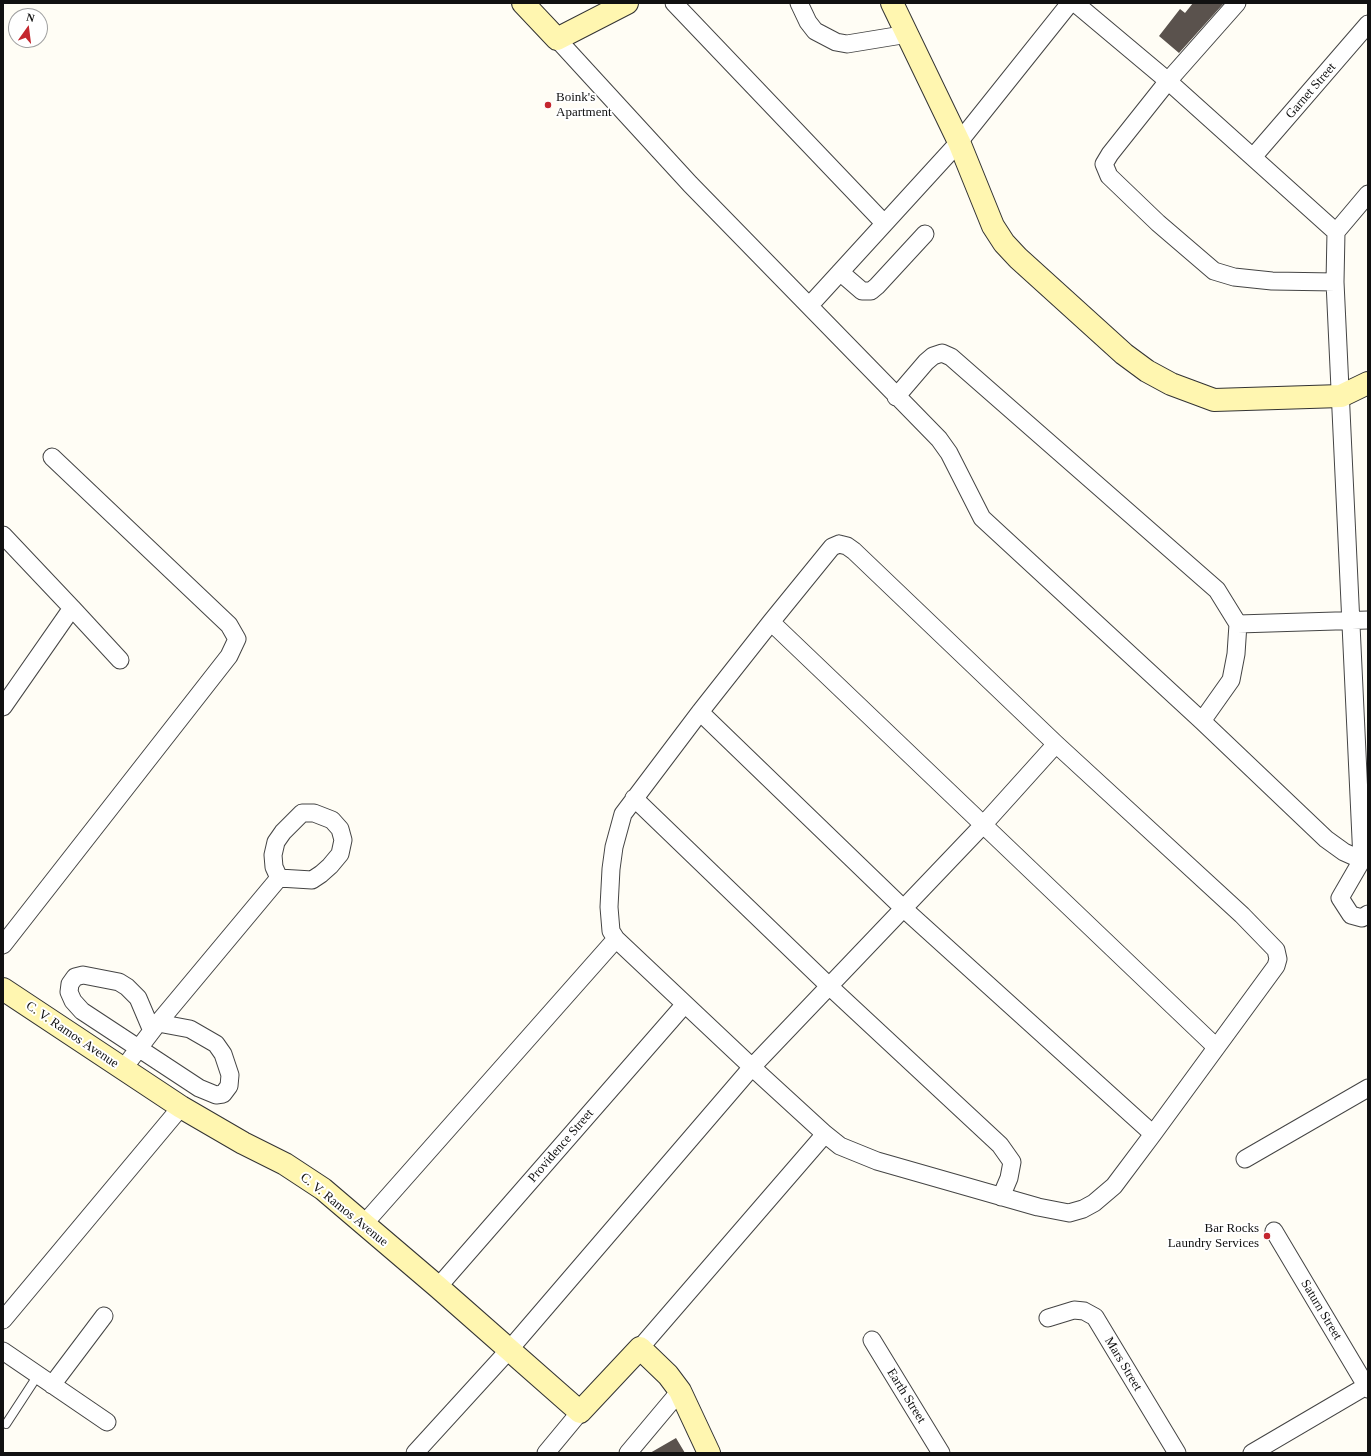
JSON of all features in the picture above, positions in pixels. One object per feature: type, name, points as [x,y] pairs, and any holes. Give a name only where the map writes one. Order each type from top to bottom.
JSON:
[{"type":"street","points":[[524,3],[690,184],[810,306],[896,397],[939,439],[949,453],[982,518],[1202,721],[1326,839],[1344,852],[1365,859]]},
{"type":"street","points":[[557,39],[627,3]]},
{"type":"street","points":[[674,3],[884,223]]},
{"type":"street","points":[[799,3],[808,22],[815,31],[836,42],[847,44],[908,34]]},
{"type":"street","points":[[892,3],[959,142],[993,226],[1004,243],[1018,258],[1118,349],[1147,371],[1171,384],[1214,400],[1341,396],[1368,383]]},
{"type":"street","points":[[810,306],[959,142],[1070,3]]},
{"type":"street","points":[[1075,3],[1168,81],[1336,232]]},
{"type":"street","points":[[1237,3],[1168,81],[1110,154],[1104,164],[1109,176],[1158,223],[1214,271],[1234,277],[1272,281],[1335,282]]},
{"type":"street","name":"Garnet Street","points":[[1253,157],[1368,24]]},
{"type":"street","points":[[1368,194],[1336,232],[1335,282],[1341,396],[1360,620],[1365,859],[1340,898],[1351,915],[1362,918],[1368,914]]},
{"type":"street","points":[[840,272],[862,292],[870,291],[877,286],[925,234]]},
{"type":"street","points":[[896,397],[933,356],[942,353],[951,357],[1217,590],[1238,624],[1236,654],[1231,680],[1202,721]]},
{"type":"street","points":[[3,945],[229,656],[237,639],[229,625],[52,457]]},
{"type":"street","points":[[3,535],[120,660]]},
{"type":"street","points":[[839,544],[847,546],[1056,744],[1242,915],[1276,950],[1278,959],[1276,966],[1114,1186],[1094,1203],[1083,1209],[1069,1213],[1038,1207],[859,1155],[840,1146],[752,1067],[616,939],[610,931],[609,907],[611,869],[618,831],[624,814],[634,798],[700,712],[832,547],[839,544]]},
{"type":"street","points":[[3,707],[72,608]]},
{"type":"street","points":[[1238,624],[1360,620]]},
{"type":"street","points":[[771,622],[1216,1047]]},
{"type":"street","points":[[700,712],[903,908],[1153,1134]]},
{"type":"street","points":[[415,1453],[509,1350],[752,1067],[828,985],[983,825],[1056,744]]},
{"type":"street","points":[[634,798],[828,985],[1000,1145],[1012,1162],[1009,1178],[1001,1197]]},
{"type":"street","points":[[302,813],[314,813],[332,820],[340,829],[343,840],[340,854],[330,866],[312,880],[279,878],[274,867],[273,855],[276,842],[287,827],[302,813]]},
{"type":"street","points":[[123,1069],[155,1027],[279,878]]},
{"type":"street","points":[[363,1225],[616,939]]},
{"type":"street","points":[[83,975],[119,982],[127,987],[138,998],[155,1027],[190,1029],[216,1044],[224,1054],[230,1075],[228,1086],[223,1094],[216,1095],[199,1088],[82,1011],[73,1001],[69,992],[70,984],[76,977],[83,975]]},
{"type":"street","name":"C. V. Ramos Avenue","points":[[3,989],[181,1107],[304,1176],[323,1190],[438,1287],[580,1412]]},
{"type":"street","name":"Providence Street","points":[[438,1287],[685,1004]]},
{"type":"street","points":[[1245,1159],[1368,1088]]},
{"type":"street","points":[[3,1320],[181,1107]]},
{"type":"street","points":[[546,1453],[580,1412],[640,1348],[825,1134]]},
{"type":"street","name":"Saturn Street","points":[[1274,1231],[1367,1386]]},
{"type":"street","name":"Mars Street","points":[[1048,1318],[1074,1310],[1084,1311],[1094,1317],[1177,1453]]},
{"type":"street","points":[[52,1385],[104,1316]]},
{"type":"street","name":"Earth Street","points":[[872,1340],[941,1453]]},
{"type":"street","points":[[640,1348],[668,1375],[680,1391],[709,1453]]},
{"type":"street","points":[[3,1351],[107,1422]]},
{"type":"street","points":[[1252,1453],[1367,1386]]},
{"type":"street","points":[[628,1453],[680,1391]]},
{"type":"lane","points":[[6,1424],[38,1375]]},
{"type":"building","points":[[1193,3],[1224,3],[1179,53],[1159,36],[1180,9],[1185,13]]},
{"type":"building","points":[[676,1438],[685,1453],[650,1453]]},
{"type":"place","name":"Boink's Apartment","points":[[548,105]]},
{"type":"place","name":"Bar Rocks Laundry Services","points":[[1267,1236]]}]
